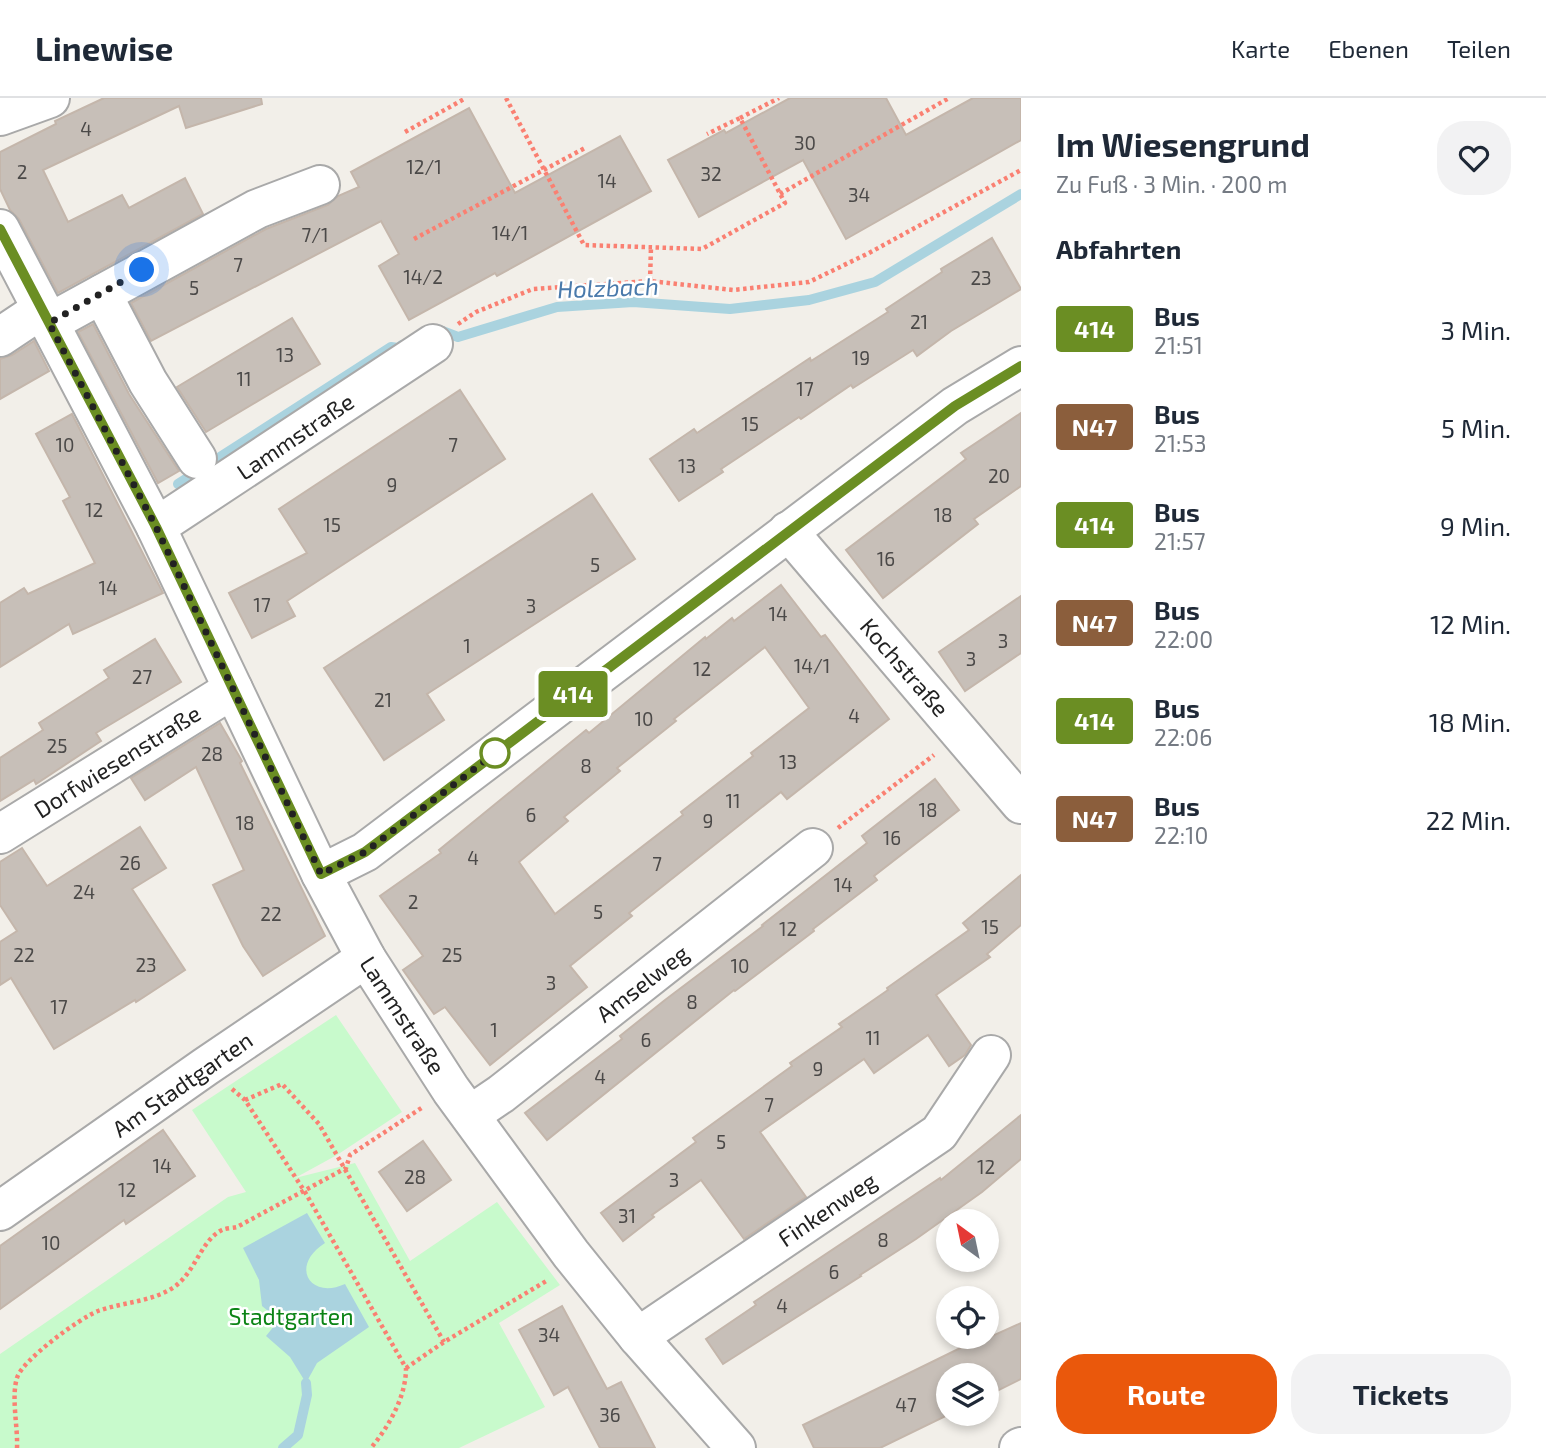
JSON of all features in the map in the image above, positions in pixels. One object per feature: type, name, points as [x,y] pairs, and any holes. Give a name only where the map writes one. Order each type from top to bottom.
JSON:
[{"type":"street","points":[[0,116],[50,98]]},
{"type":"street","points":[[0,337],[102,293],[257,209],[320,185]]},
{"type":"street","name":"Lammstraße","points":[[0,229],[156,527],[321,874],[366,958],[470,1115],[577,1262],[638,1337],[736,1448]]},
{"type":"street","points":[[102,293],[148,383],[197,458]]},
{"type":"street","name":"Lammstraße","points":[[156,527],[433,344]]},
{"type":"street","points":[[321,874],[365,852],[955,406],[1021,366]]},
{"type":"street","name":"Kochstraße","points":[[788,531],[961,733],[1016,787]]},
{"type":"street","name":"Dorfwiesenstraße","points":[[0,834],[233,689]]},
{"type":"street","name":"Amselweg","points":[[470,1115],[501,1094],[813,848]]},
{"type":"street","name":"Am Stadtgarten","points":[[0,1211],[366,958]]},
{"type":"street","name":"Finkenweg","points":[[638,1337],[939,1133],[991,1055]]},
{"type":"path","points":[[405,132],[466,98]]},
{"type":"path","points":[[506,98],[584,245],[702,249],[785,203],[740,118]]},
{"type":"path","points":[[707,134],[779,98]]},
{"type":"path","points":[[780,194],[949,98]]},
{"type":"path","points":[[414,239],[585,148]]},
{"type":"path","points":[[433,344],[445,332],[476,313],[533,289],[650,281],[733,290],[809,282],[869,253],[1021,170]]},
{"type":"path","points":[[650,281],[651,247]]},
{"type":"path","points":[[813,848],[961,733]]},
{"type":"path","points":[[205,1067],[245,1100],[305,1192],[406,1368],[406,1382],[398,1404],[379,1439],[371,1448]]},
{"type":"path","points":[[245,1100],[282,1083],[319,1124],[444,1342]]},
{"type":"path","points":[[17,1448],[16,1379],[23,1366],[36,1354],[97,1311],[156,1296],[171,1289],[182,1281],[209,1241],[222,1229],[237,1227],[346,1168],[350,1155],[412,1114]]},
{"type":"path","points":[[406,1368],[577,1262]]},
{"type":"green space","name":"Stadtgarten","points":[[336,1015],[402,1112],[337,1155],[295,1178],[355,1163],[410,1261],[497,1202],[560,1285],[499,1323],[545,1407],[459,1448],[0,1448],[0,1354],[228,1197],[246,1192],[192,1110]]},
{"type":"water","points":[[307,1213],[325,1243],[308,1261],[308,1278],[322,1288],[345,1284],[369,1327],[317,1363],[306,1383],[290,1357],[266,1336],[279,1320],[262,1306],[259,1280],[243,1248]]},
{"type":"building","points":[[104,98],[261,98],[262,104],[186,128],[179,106],[43,170],[68,222],[122,195],[129,208],[185,178],[203,214],[58,293],[0,189],[0,152],[56,124],[55,121]]},
{"type":"building","points":[[790,98],[886,98],[906,135],[973,98],[1021,98],[1021,140],[846,239],[803,160],[699,217],[668,160],[724,130],[726,133]]},
{"type":"building","points":[[469,108],[515,193],[620,136],[651,191],[497,276],[495,273],[409,320],[379,266],[399,254],[381,221],[151,341],[131,303],[266,229],[328,205],[338,196],[359,187],[351,172]]},
{"type":"building","points":[[992,238],[1021,289],[951,331],[917,356],[913,350],[853,388],[851,385],[801,419],[799,417],[721,469],[723,472],[679,501],[650,459],[694,429],[697,433],[810,358],[811,361],[888,312],[886,309],[942,272],[941,269]]},
{"type":"building","points":[[292,318],[320,364],[206,432],[177,387]]},
{"type":"building","points":[[93,324],[129,394],[179,471],[158,483],[78,332]]},
{"type":"building","points":[[34,341],[49,371],[0,399],[0,359]]},
{"type":"building","points":[[460,390],[505,459],[287,601],[295,616],[252,638],[229,593],[307,553],[279,509]]},
{"type":"building","points":[[1021,413],[1021,486],[974,519],[978,524],[883,598],[846,550],[966,459],[961,453]]},
{"type":"building","points":[[72,414],[163,593],[73,634],[69,624],[0,667],[0,603],[24,588],[28,594],[95,563],[63,501],[70,497],[36,434]]},
{"type":"building","points":[[592,494],[635,559],[427,694],[444,720],[384,760],[324,668]]},
{"type":"building","points":[[781,585],[821,637],[825,635],[889,719],[787,799],[781,792],[629,913],[632,916],[570,966],[587,987],[490,1065],[445,1007],[434,1014],[403,970],[423,956],[380,896],[441,853],[439,850],[586,730],[589,733],[705,637],[706,639],[732,618],[734,621]],"holes":[[[765,647],[809,708],[681,812],[683,815],[555,914],[519,862],[568,821],[564,817],[620,771],[617,768]]]},
{"type":"building","points":[[1021,596],[1021,653],[965,691],[939,652]]},
{"type":"building","points":[[155,639],[181,682],[96,733],[101,741],[36,784],[34,780],[0,801],[0,758],[43,730],[39,723],[109,678],[104,670]]},
{"type":"building","points":[[220,723],[242,761],[240,763],[325,936],[263,976],[243,946],[213,885],[244,870],[196,767],[145,800],[131,778]]},
{"type":"building","points":[[935,779],[959,810],[874,876],[877,880],[813,929],[814,931],[734,990],[547,1140],[525,1113],[867,843],[862,836]]},
{"type":"building","points":[[140,827],[166,868],[132,889],[185,970],[54,1049],[11,978],[0,985],[0,942],[17,931],[0,905],[0,862],[22,848],[47,886]]},
{"type":"building","points":[[1021,875],[1021,925],[987,954],[990,957],[936,995],[971,1045],[965,1055],[949,1066],[928,1035],[874,1073],[864,1059],[760,1132],[806,1197],[744,1239],[701,1180],[652,1215],[654,1217],[623,1241],[601,1213],[696,1142],[693,1138],[792,1066],[790,1063],[842,1027],[839,1024],[969,930],[963,923]]},
{"type":"building","points":[[1021,1115],[1021,1159],[982,1192],[958,1209],[936,1209],[936,1225],[723,1364],[706,1339],[756,1305],[754,1302],[940,1178],[941,1180]]},
{"type":"building","points":[[163,1130],[195,1176],[126,1224],[124,1220],[0,1309],[0,1246]]},
{"type":"building","points":[[423,1141],[451,1180],[407,1211],[379,1172]]},
{"type":"building","points":[[562,1306],[607,1389],[621,1382],[655,1448],[600,1448],[568,1387],[554,1395],[519,1330]]},
{"type":"building","points":[[1021,1323],[1021,1379],[999,1390],[999,1363],[936,1363],[936,1421],[880,1448],[814,1448],[803,1425],[958,1349],[999,1349],[999,1333]]},
{"type":"waterway","name":"Holzbach","points":[[437,329],[458,337],[557,307],[633,302],[730,309],[809,300],[875,282],[1021,194]]},
{"type":"waterway","name":"Holzbach","points":[[178,484],[391,347],[398,348],[402,345]]},
{"type":"waterway","points":[[283,1448],[298,1435],[307,1395],[306,1383]]},
{"type":"bus line","name":"414","points":[[0,229],[156,527],[321,874],[365,852],[955,406],[1021,366]]},
{"type":"route","points":[[142,270],[49,323],[156,527],[321,874],[365,852],[498,751],[495,753]]}]
